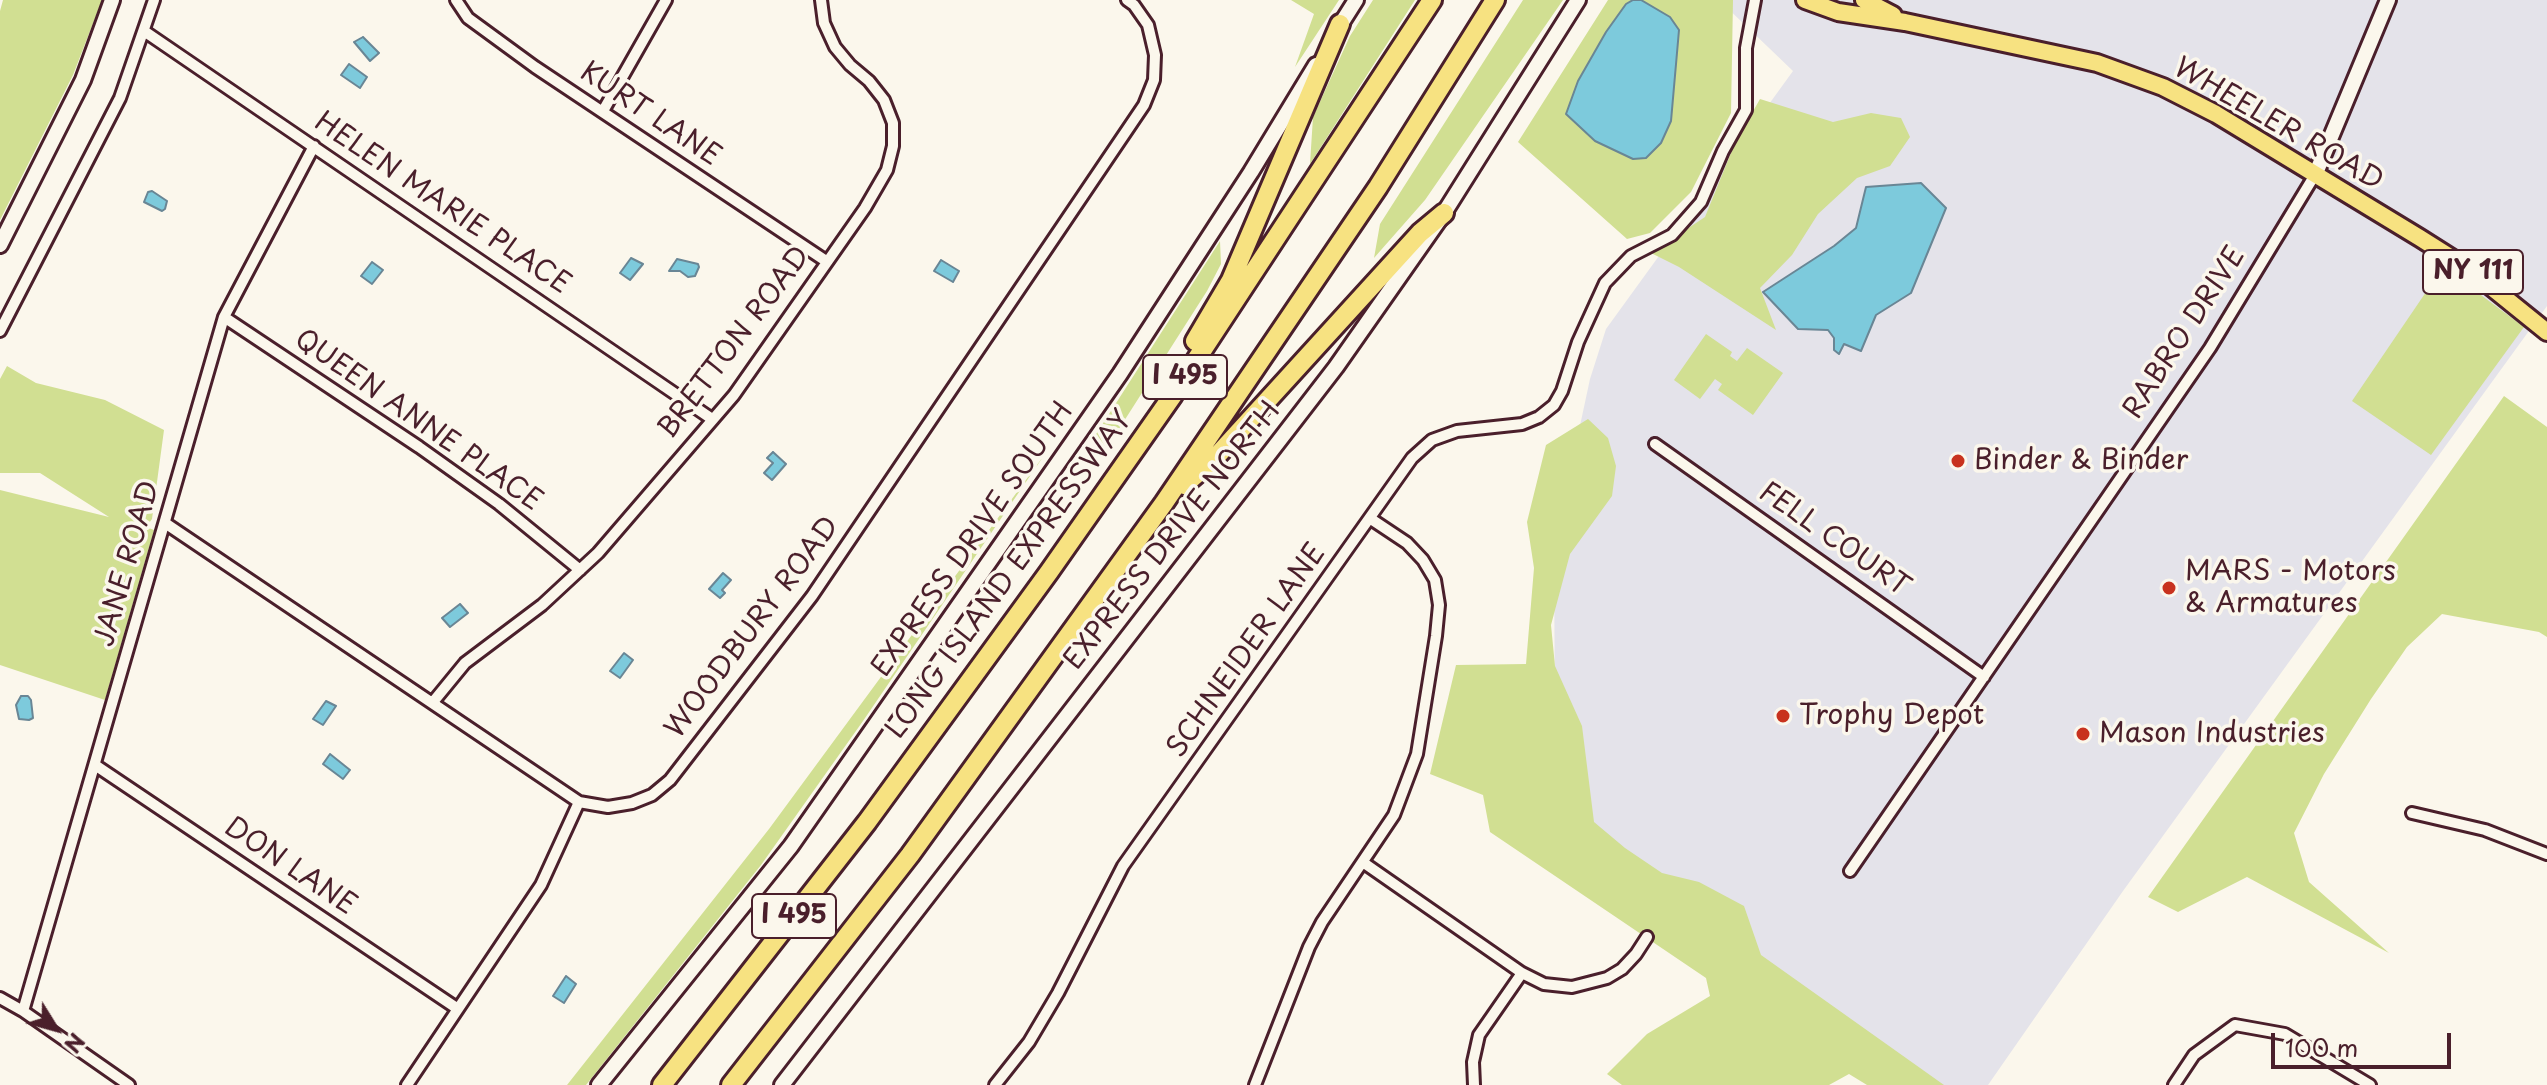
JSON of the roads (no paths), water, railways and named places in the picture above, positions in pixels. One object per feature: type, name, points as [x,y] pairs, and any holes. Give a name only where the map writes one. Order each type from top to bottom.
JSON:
[{"type":"highway","name":"LONG ISLAND EXPRESSWAY","points":[[662,1085],[957,701],[1173,395],[1432,0]]},
{"type":"highway","name":"I 495","points":[[731,1085],[919,843],[1164,503],[1378,187],[1495,0]]},
{"type":"highway","points":[[1173,395],[1192,346],[1231,280],[1340,24]]},
{"type":"highway","points":[[1164,503],[1214,459],[1420,233],[1444,213]]},
{"type":"main road","points":[[0,245],[83,80],[112,0]]},
{"type":"main road","name":"EXPRESS DRIVE SOUTH","points":[[599,1085],[800,833],[1120,374],[1251,172],[1356,0]]},
{"type":"main road","name":"EXPRESS DRIVE NORTH","points":[[782,1085],[1336,367],[1444,213],[1578,0]]},
{"type":"main road","name":"WHEELER ROAD","points":[[1805,0],[1838,12],[1905,22],[2097,63],[2163,87],[2216,114],[2316,173],[2469,269],[2547,332]]},
{"type":"main road","name":"WHEELER ROAD","points":[[1864,0],[1905,22]]},
{"type":"main road","name":"RABRO DRIVE","points":[[2316,173],[2388,0]]},
{"type":"street","points":[[0,331],[120,98],[154,0]]},
{"type":"street","name":"KURT LANE","points":[[456,0],[468,18],[826,261]]},
{"type":"street","points":[[603,111],[666,0]]},
{"type":"street","name":"BRETTON ROAD","points":[[433,702],[465,663],[542,605],[598,553],[743,383],[865,208],[887,170],[893,146],[893,123],[884,100],[835,47],[824,23],[821,0]]},
{"type":"street","name":"WOODBURY ROAD","points":[[165,523],[579,802],[608,807],[632,803],[652,795],[670,780],[812,596],[1144,105],[1154,80],[1155,55],[1148,25],[1127,0]]},
{"type":"street","name":"SCHNEIDER LANE","points":[[995,1085],[1029,1042],[1058,993],[1123,866],[1412,458],[1432,440],[1457,431],[1522,424],[1539,417],[1554,405],[1605,283],[1631,256],[1672,235],[1701,202],[1723,151],[1746,110],[1746,48],[1755,0]]},
{"type":"street","name":"HELEN MARIE PLACE","points":[[144,31],[712,419]]},
{"type":"street","name":"JANE ROAD","points":[[23,1011],[224,317],[314,146]]},
{"type":"street","name":"RABRO DRIVE","points":[[1850,871],[2210,348],[2316,173]]},
{"type":"street","name":"QUEEN ANNE PLACE","points":[[224,317],[419,447],[499,504],[580,570]]},
{"type":"street","name":"FELL COURT","points":[[1655,444],[1984,677]]},
{"type":"street","points":[[1255,1085],[1309,947],[1322,922],[1394,815],[1417,754],[1439,605],[1435,580],[1423,560],[1407,543],[1371,519]]},
{"type":"street","name":"DON LANE","points":[[95,765],[458,1009]]},
{"type":"street","points":[[407,1085],[541,885],[579,802]]},
{"type":"street","points":[[2412,813],[2474,827],[2547,854]]},
{"type":"street","points":[[1364,863],[1522,973],[1544,984],[1572,987],[1607,978],[1622,969],[1647,937]]},
{"type":"street","points":[[1474,1085],[1473,1062],[1479,1035],[1522,973]]},
{"type":"street","points":[[0,998],[129,1085]]},
{"type":"street","points":[[2174,1085],[2194,1055],[2235,1025],[2285,1034],[2370,1085]]},
{"type":"water","points":[[1641,0],[1670,17],[1679,30],[1671,121],[1661,143],[1646,158],[1633,159],[1595,141],[1566,114],[1578,81],[1606,32],[1626,4]]},
{"type":"water","points":[[363,37],[379,53],[370,61],[354,42]]},
{"type":"water","points":[[349,64],[367,77],[360,88],[341,75]]},
{"type":"water","points":[[1921,183],[1946,208],[1911,293],[1876,315],[1861,351],[1844,344],[1839,354],[1834,350],[1834,338],[1828,330],[1798,329],[1763,292],[1856,228],[1866,187]]},
{"type":"water","points":[[152,191],[167,201],[162,211],[144,202],[148,192]]},
{"type":"water","points":[[631,258],[643,264],[630,280],[620,273]]},
{"type":"water","points":[[677,259],[698,264],[695,276],[669,271]]},
{"type":"water","points":[[941,260],[959,271],[953,282],[934,271]]},
{"type":"water","points":[[372,262],[383,270],[372,284],[361,276]]},
{"type":"water","points":[[773,452],[786,464],[772,480],[764,473],[773,463],[767,458]]},
{"type":"water","points":[[723,573],[731,580],[722,590],[725,593],[720,598],[709,589]]},
{"type":"water","points":[[460,604],[468,613],[450,627],[442,618]]},
{"type":"water","points":[[624,653],[633,660],[620,678],[610,671]]},
{"type":"water","points":[[21,696],[28,696],[31,700],[33,718],[29,720],[19,719],[16,705]]},
{"type":"water","points":[[326,701],[336,706],[323,725],[313,719]]},
{"type":"water","points":[[330,754],[350,770],[343,779],[323,764]]},
{"type":"water","points":[[566,976],[576,984],[564,1003],[553,996]]},
{"type":"place","name":"Binder & Binder","points":[[1958,461]]},
{"type":"place","name":"MARS - Motors & Armatures","points":[[2169,588]]},
{"type":"place","name":"Trophy Depot","points":[[1783,716]]},
{"type":"place","name":"Mason Industries","points":[[2083,734]]}]
